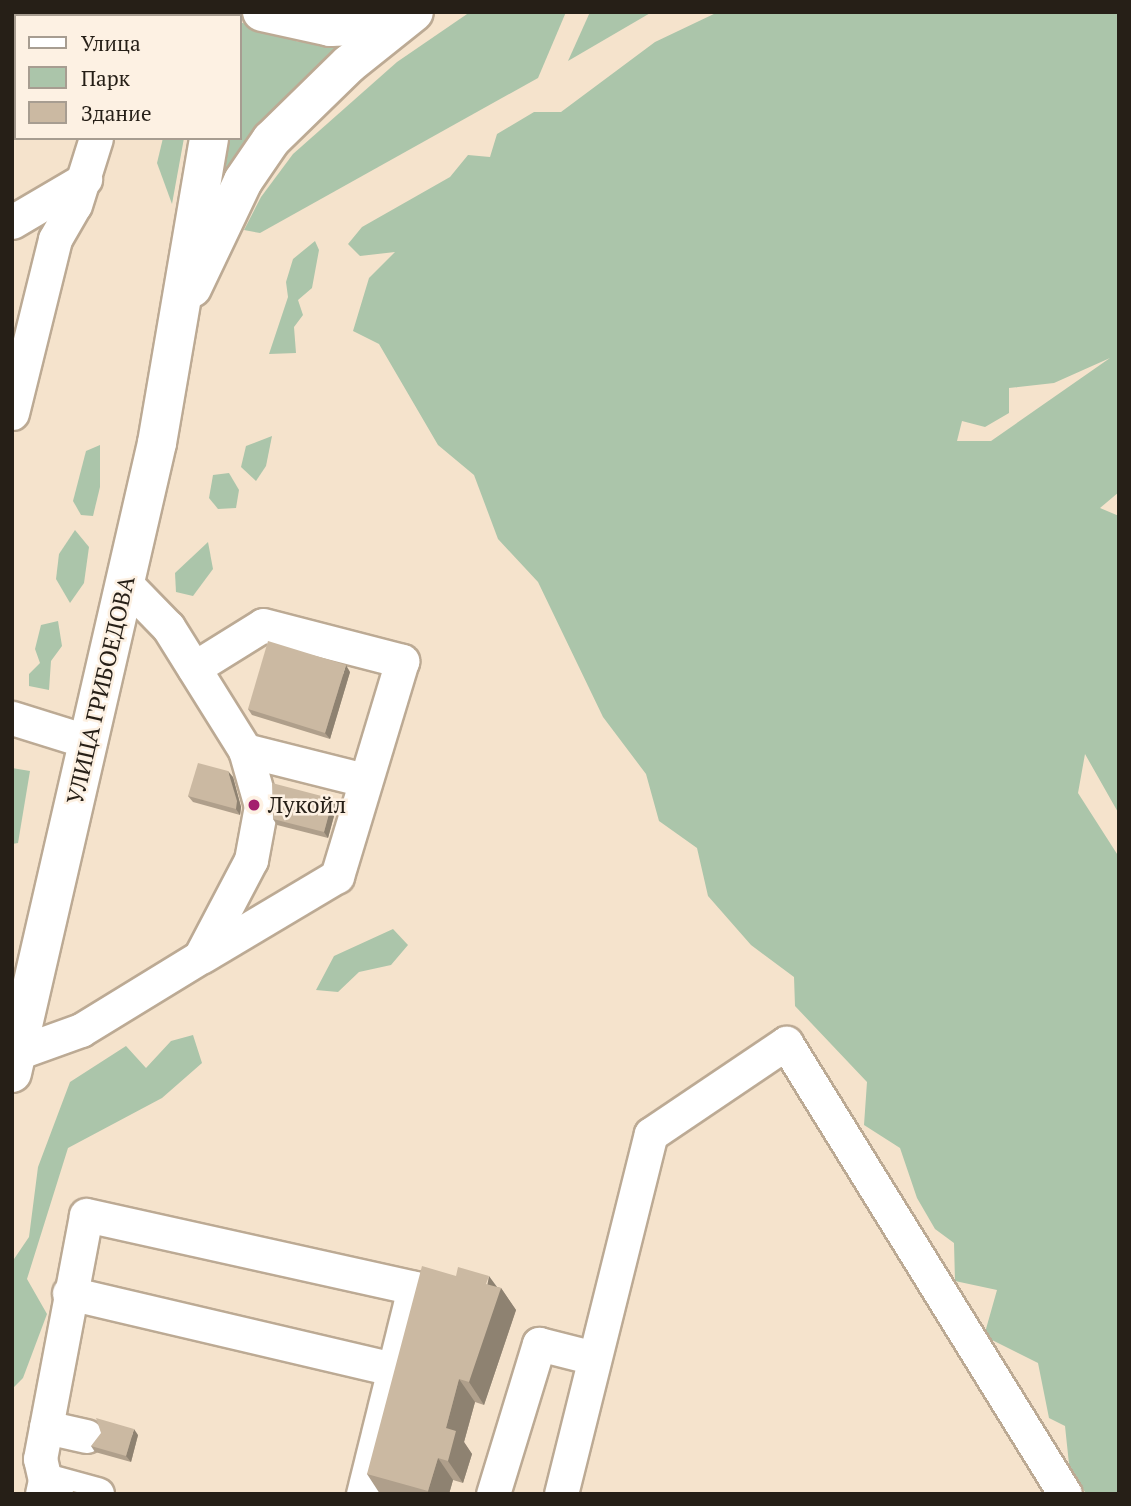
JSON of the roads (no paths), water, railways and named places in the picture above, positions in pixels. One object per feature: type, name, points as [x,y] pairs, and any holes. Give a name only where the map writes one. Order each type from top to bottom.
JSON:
[{"type":"main road","points":[[262,12],[330,27],[357,26],[398,12]]},
{"type":"main road","points":[[183,306],[243,181],[271,140],[349,64],[414,12]]},
{"type":"main road","points":[[183,306],[191,223],[209,140]]},
{"type":"main road","name":"УЛИЦА ГРИБОЕДОВА","points":[[15,1063],[126,584],[183,306]]},
{"type":"lane","points":[[12,413],[54,239],[85,179],[95,140]]},
{"type":"lane","points":[[12,222],[85,179]]},
{"type":"lane","points":[[126,584],[169,627],[246,750],[261,806],[251,860],[200,957]]},
{"type":"lane","points":[[15,1063],[80,1030],[337,876],[402,661],[263,625],[194,668]]},
{"type":"lane","points":[[12,718],[89,742]]},
{"type":"lane","points":[[246,750],[364,780]]},
{"type":"lane","points":[[561,1494],[651,1134],[786,1043],[1065,1494]]},
{"type":"lane","points":[[97,1494],[43,1487],[40,1459],[69,1293],[86,1215],[414,1288],[363,1494]]},
{"type":"lane","points":[[69,1293],[392,1369]]},
{"type":"lane","points":[[493,1494],[539,1344],[594,1359]]},
{"type":"lane","points":[[46,1427],[86,1436]]},
{"type":"place","name":"Лукойл","points":[[254,805]]}]
